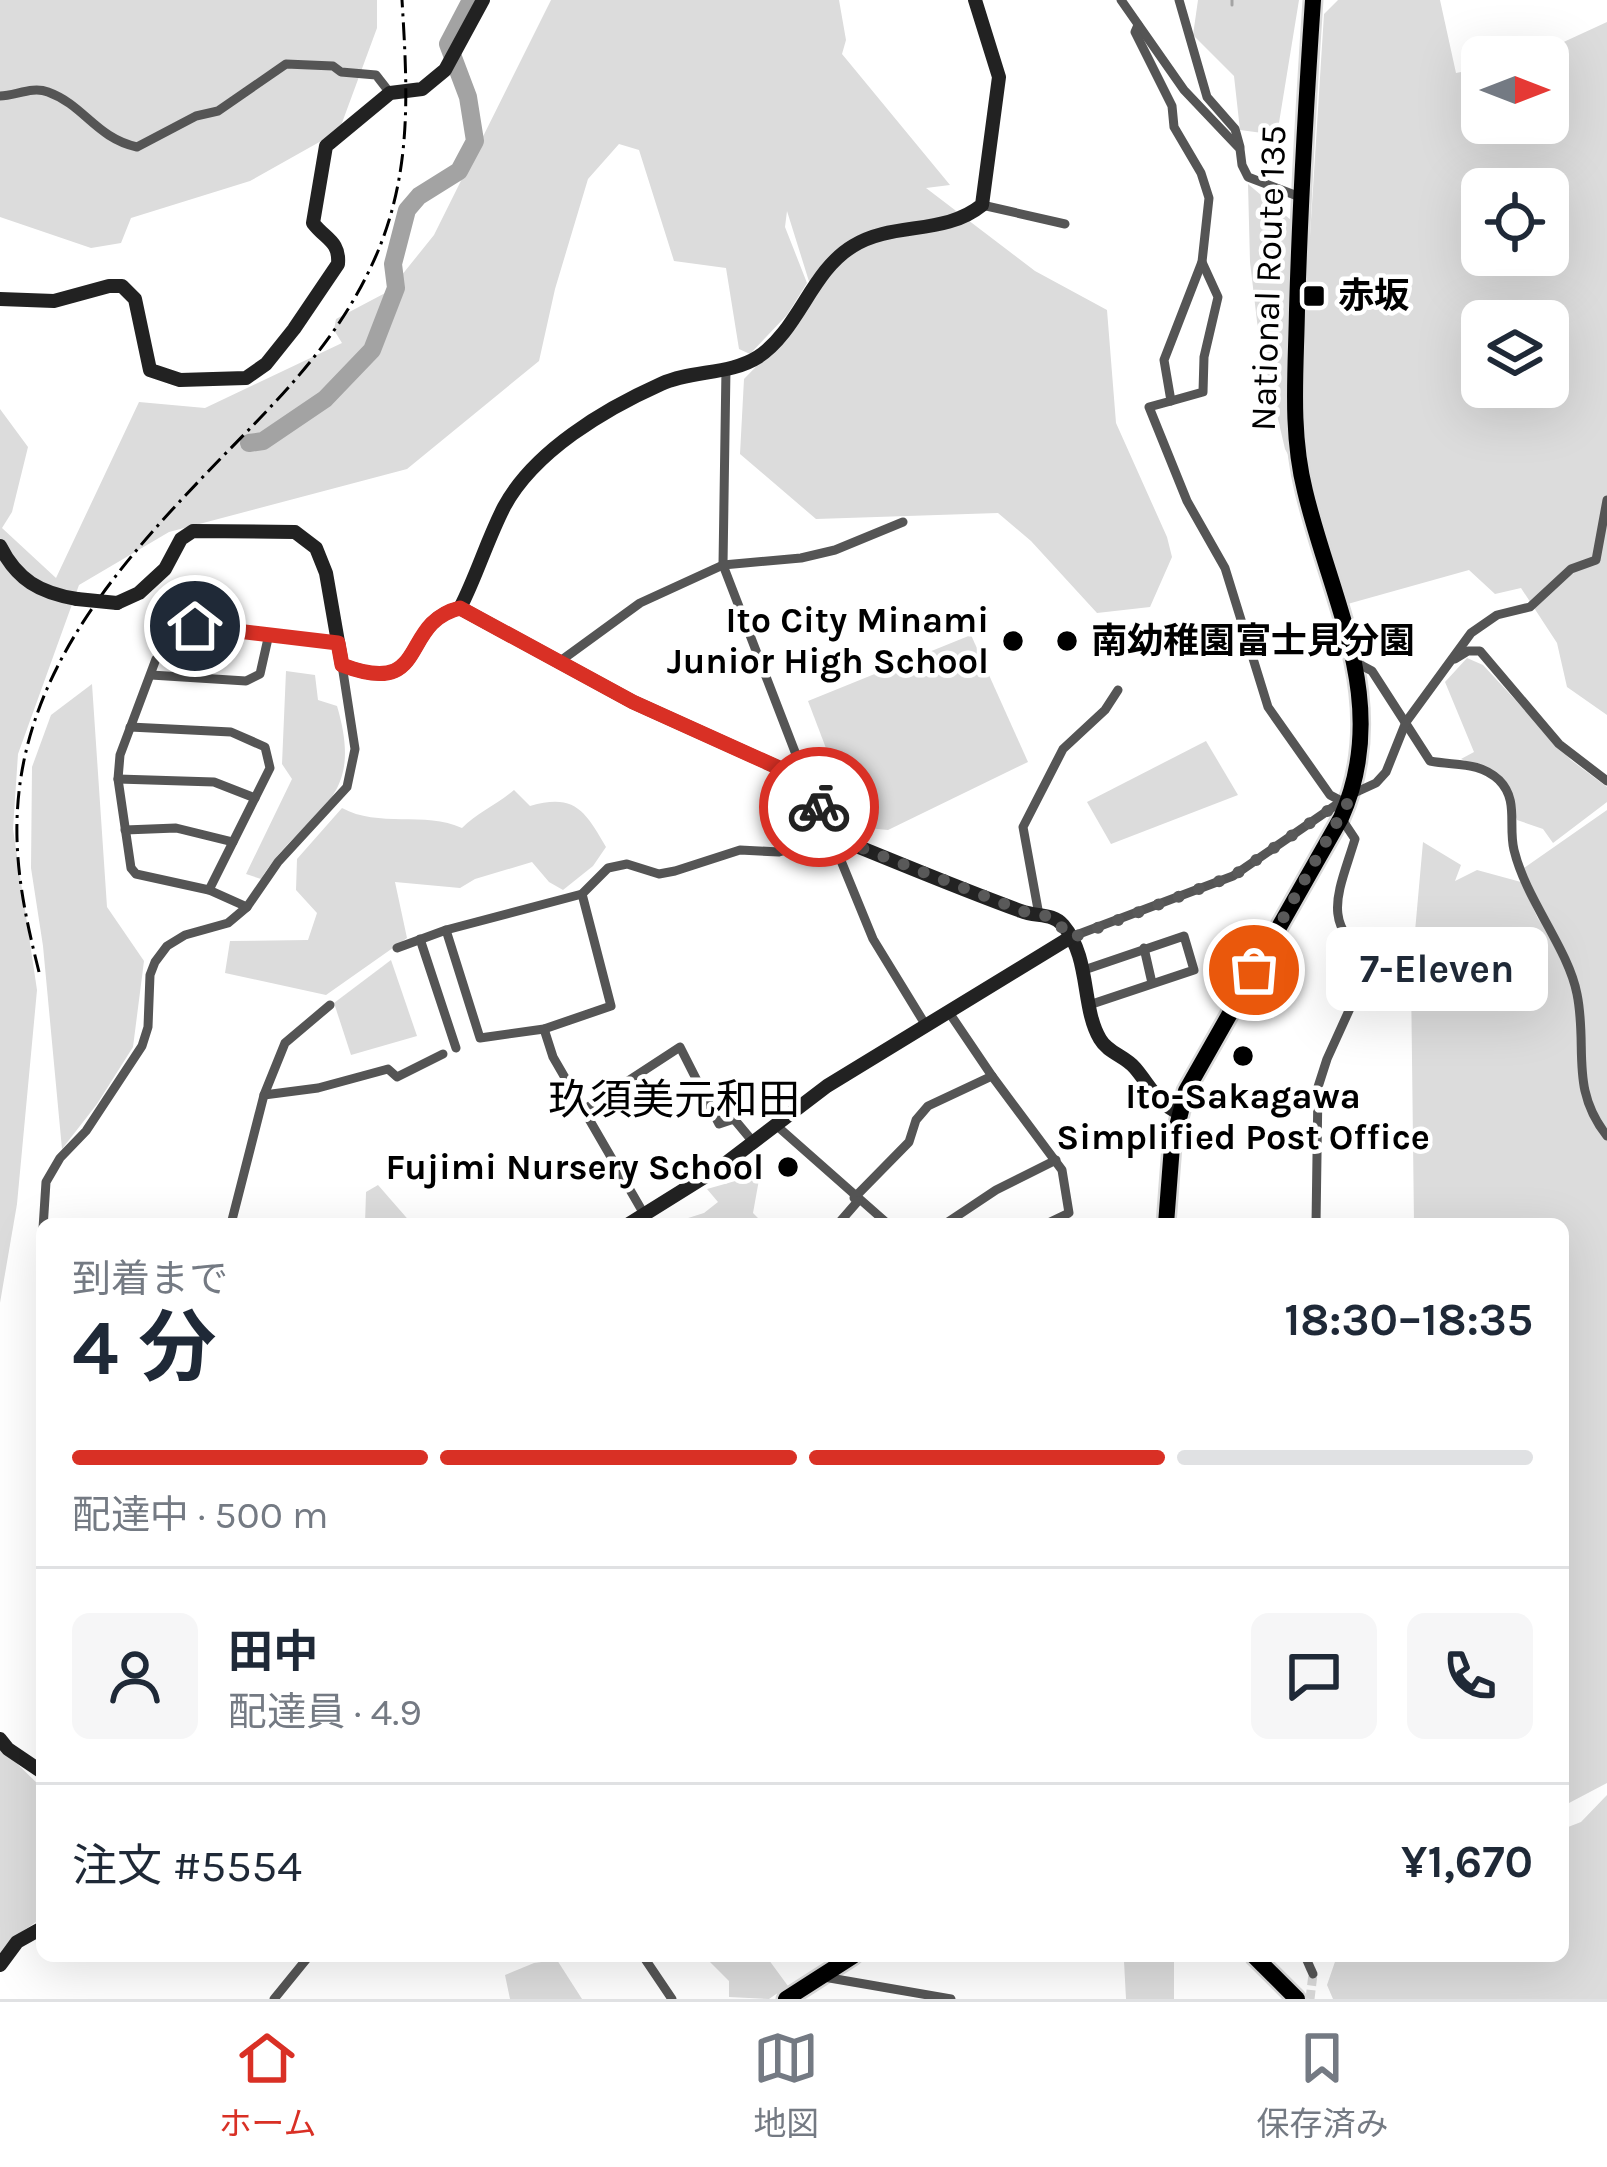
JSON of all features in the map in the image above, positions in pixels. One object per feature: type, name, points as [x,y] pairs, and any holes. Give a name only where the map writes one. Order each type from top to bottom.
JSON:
[{"type":"highway","name":"National Route 135","points":[[1166,1218],[1179,1113],[1210,1044],[1347,805],[1360,739],[1357,663],[1316,534],[1297,453],[1300,197],[1313,0]]},
{"type":"highway","points":[[817,1962],[819,1976]]},
{"type":"highway","points":[[786,1999],[843,1962]]},
{"type":"highway","points":[[1260,1962],[1294,1997]]},
{"type":"street","points":[[0,299],[54,301],[122,286],[135,299],[150,370],[180,380],[246,378],[280,347],[338,264],[340,252],[334,241],[313,223],[326,146],[390,93],[422,89],[445,70],[483,0]]},
{"type":"street","points":[[460,608],[506,502],[563,440],[667,381],[745,364],[765,352],[848,248],[878,236],[961,221],[982,206],[999,77],[975,0]]},
{"type":"street","points":[[1121,0],[1184,90],[1240,149]]},
{"type":"street","points":[[1178,0],[1207,98],[1234,128],[1248,176],[1300,197]]},
{"type":"street","points":[[1138,25],[1135,32],[1172,106],[1174,127],[1201,172],[1209,198],[1202,262],[1164,360],[1171,401]]},
{"type":"street","points":[[0,96],[48,92],[86,116],[99,132],[136,147],[196,116],[218,111],[286,64],[333,66],[341,72],[376,75],[390,93]]},
{"type":"street","points":[[982,206],[1065,224]]},
{"type":"street","points":[[1202,262],[1218,297],[1204,357],[1203,392],[1149,407],[1187,501],[1225,568],[1268,707],[1330,795],[1347,805],[1354,839],[1336,915],[1349,946],[1371,962],[1318,1087],[1316,1218]]},
{"type":"street","points":[[726,368],[723,565],[873,939],[925,1024]]},
{"type":"street","points":[[638,1218],[754,1143],[827,1086],[947,1010],[1071,938],[1233,876],[1336,805],[1347,805],[1387,772],[1406,722],[1471,632],[1497,616],[1530,607],[1571,569],[1596,560],[1607,500]]},
{"type":"street","points":[[559,662],[640,603],[723,565],[836,550],[903,522]]},
{"type":"street","points":[[0,546],[20,577],[46,593],[117,603],[139,593],[165,569],[181,539],[194,531],[276,528],[295,532],[316,548],[326,574],[355,749],[346,787],[278,862],[247,907],[228,923],[184,935],[155,962],[142,1046],[46,1182],[44,1218]]},
{"type":"street","points":[[342,665],[371,676],[389,674],[405,662],[434,620],[460,608],[559,662],[807,783]]},
{"type":"street","points":[[163,637],[167,624],[338,643]]},
{"type":"street","points":[[151,675],[246,681],[260,674],[269,634]]},
{"type":"street","points":[[1448,662],[1468,651],[1480,651],[1559,744],[1607,782]]},
{"type":"street","points":[[156,659],[120,755],[118,779],[131,868],[136,874],[209,890],[247,907]]},
{"type":"street","points":[[1357,663],[1372,671],[1430,760],[1478,766],[1496,777],[1510,798],[1513,849],[1576,989],[1579,1071],[1595,1121],[1607,1136]]},
{"type":"street","points":[[1040,916],[1023,827],[1063,749],[1105,710],[1118,690]]},
{"type":"street","points":[[130,727],[231,732],[265,746],[270,768],[209,890]]},
{"type":"street","points":[[118,779],[214,782],[255,798]]},
{"type":"street","points":[[125,830],[176,828],[233,842]]},
{"type":"street","points":[[828,830],[849,843],[1062,923],[1084,970],[1097,1036],[1136,1069],[1161,1105],[1179,1113]]},
{"type":"street","points":[[397,948],[446,930],[582,895],[608,868],[627,864],[659,874],[675,872],[740,850],[778,852],[819,840],[828,830]]},
{"type":"street","points":[[446,930],[480,1037],[544,1029],[611,1006],[582,895]]},
{"type":"street","points":[[1084,970],[1184,936],[1194,970],[1091,1004]]},
{"type":"street","points":[[420,939],[456,1048]]},
{"type":"street","points":[[1144,949],[1152,983]]},
{"type":"street","points":[[233,1218],[264,1095],[285,1043],[330,1005]]},
{"type":"street","points":[[947,1010],[1062,1170],[1069,1213],[1059,1218]]},
{"type":"street","points":[[544,1029],[553,1057],[582,1111],[644,1214]]},
{"type":"street","points":[[582,1111],[680,1047],[719,1124],[734,1119],[754,1143]]},
{"type":"street","points":[[264,1095],[318,1088],[388,1070],[397,1077],[443,1054]]},
{"type":"street","points":[[842,1218],[909,1142],[916,1120],[928,1106],[992,1076]]},
{"type":"street","points":[[777,1126],[880,1218]]},
{"type":"street","points":[[954,1218],[1056,1160]]},
{"type":"street","points":[[0,1739],[36,1768]]},
{"type":"street","points":[[0,1965],[17,1942],[36,1931]]},
{"type":"street","points":[[274,1999],[304,1962]]},
{"type":"street","points":[[647,1962],[672,1999]]},
{"type":"street","points":[[1308,1962],[1313,1975]]},
{"type":"street","points":[[819,1976],[951,1999]]},
{"type":"shaded area","points":[[0,0],[377,0],[377,28],[339,131],[250,181],[131,218],[121,243],[91,248],[0,217]]},
{"type":"shaded area","points":[[551,0],[839,0],[846,40],[842,54],[950,185],[926,188],[1035,271],[1107,310],[1116,423],[1172,557],[1150,607],[1097,613],[1031,541],[998,513],[816,519],[740,454],[744,379],[791,331],[812,291],[787,211],[785,227],[807,283],[787,315],[750,354],[739,349],[726,268],[674,261],[639,150],[619,144],[588,179],[539,361],[407,469],[169,532],[79,585],[18,754],[13,829],[37,990],[17,1204],[0,1303],[0,409],[28,447],[12,512],[2,528],[56,578],[139,402],[205,408],[342,343],[334,330],[336,319],[389,291],[434,235]]},
{"type":"shaded area","points":[[1198,0],[1299,0],[1277,135],[1240,130],[1234,76],[1193,35]]},
{"type":"shaded area","points":[[1338,0],[1440,0],[1456,73],[1461,72],[1461,144],[1569,144],[1569,40],[1607,22],[1607,715],[1567,687],[1557,643],[1521,588],[1495,594],[1469,570],[1344,605],[1318,511],[1285,449],[1259,338],[1248,184],[1310,236],[1324,14]]},
{"type":"shaded area","points":[[971,635],[1028,762],[888,830],[856,827],[808,701]]},
{"type":"shaded area","points":[[1467,658],[1483,665],[1571,760],[1607,787],[1607,802],[1553,843],[1543,829],[1517,820],[1496,783],[1461,759],[1474,752],[1445,682]]},
{"type":"shaded area","points":[[286,671],[315,675],[318,700],[337,706],[344,766],[327,803],[261,879],[246,874],[292,779],[282,764]]},
{"type":"shaded area","points":[[92,684],[107,907],[144,961],[133,1047],[62,1149],[31,868],[32,767],[51,715]]},
{"type":"shaded area","points":[[1206,741],[1238,795],[1111,844],[1087,802]]},
{"type":"shaded area","points":[[514,790],[530,806],[558,802],[577,808],[606,847],[593,866],[563,890],[532,862],[460,888],[395,882],[407,938],[326,995],[225,973],[230,941],[308,940],[317,913],[296,890],[297,859],[342,808],[371,817],[462,828]]},
{"type":"shaded area","points":[[1607,810],[1607,1783],[1569,1803],[1569,1218],[1414,1218],[1411,976],[1423,842],[1461,865],[1455,881],[1477,870],[1521,882],[1540,923],[1521,870]]},
{"type":"shaded area","points":[[391,960],[417,1036],[351,1055],[334,1003]]},
{"type":"shaded area","points":[[760,1174],[753,1213],[758,1218],[688,1218],[718,1202],[707,1189]]},
{"type":"shaded area","points":[[378,1185],[407,1218],[365,1218],[366,1192]]},
{"type":"shaded area","points":[[0,1747],[36,1782],[36,1922],[11,1939],[0,1958]]},
{"type":"shaded area","points":[[1607,1795],[1607,1999],[1333,1999],[1327,1985],[1335,1962],[1569,1962],[1569,1827],[1581,1822]]},
{"type":"shaded area","points":[[558,1962],[582,1999],[510,1999],[505,1975],[534,1963]]},
{"type":"shaded area","points":[[710,1962],[770,1962],[788,1986],[769,1999],[729,1997],[729,1981]]},
{"type":"shaded area","points":[[1124,1962],[1174,1962],[1174,1999],[1126,1999]]},
{"type":"waterway","points":[[249,443],[263,441],[325,399],[372,350],[396,288],[393,264],[407,210],[419,196],[459,171],[475,141],[468,97],[448,44],[471,0]]},
{"type":"waterway","points":[[1232,0],[1232,5]]},
{"type":"tunnel","points":[[1310,1999],[1313,1974]]},
{"type":"railway","points":[[39,972],[27,922],[17,838],[21,780],[33,725],[54,674],[113,579],[305,369],[367,275],[382,241],[400,174],[406,106],[402,0]]},
{"type":"way so far","points":[[819,807],[828,830],[849,843],[996,902],[1033,915],[1052,916],[1071,938],[1233,876],[1336,805],[1347,804],[1254,970]]},
{"type":"place","name":"赤坂","points":[[1314,296]]},
{"type":"place","name":"Ito City Minami Junior High School","points":[[1013,641]]},
{"type":"place","name":"南幼稚園富士見分園","points":[[1067,641]]},
{"type":"place","name":"7-Eleven","points":[[1254,970]]},
{"type":"place","name":"Ito-Sakagawa Simplified Post Office","points":[[1243,1056]]},
{"type":"place","name":"Fujimi Nursery School","points":[[788,1167]]},
{"type":"district","name":"玖須美元和田","points":[[674,1100]]},
{"type":"route","points":[[195,626],[338,643],[342,665],[371,676],[389,674],[405,662],[434,620],[460,608],[633,702],[797,776],[807,783],[819,807]]}]
